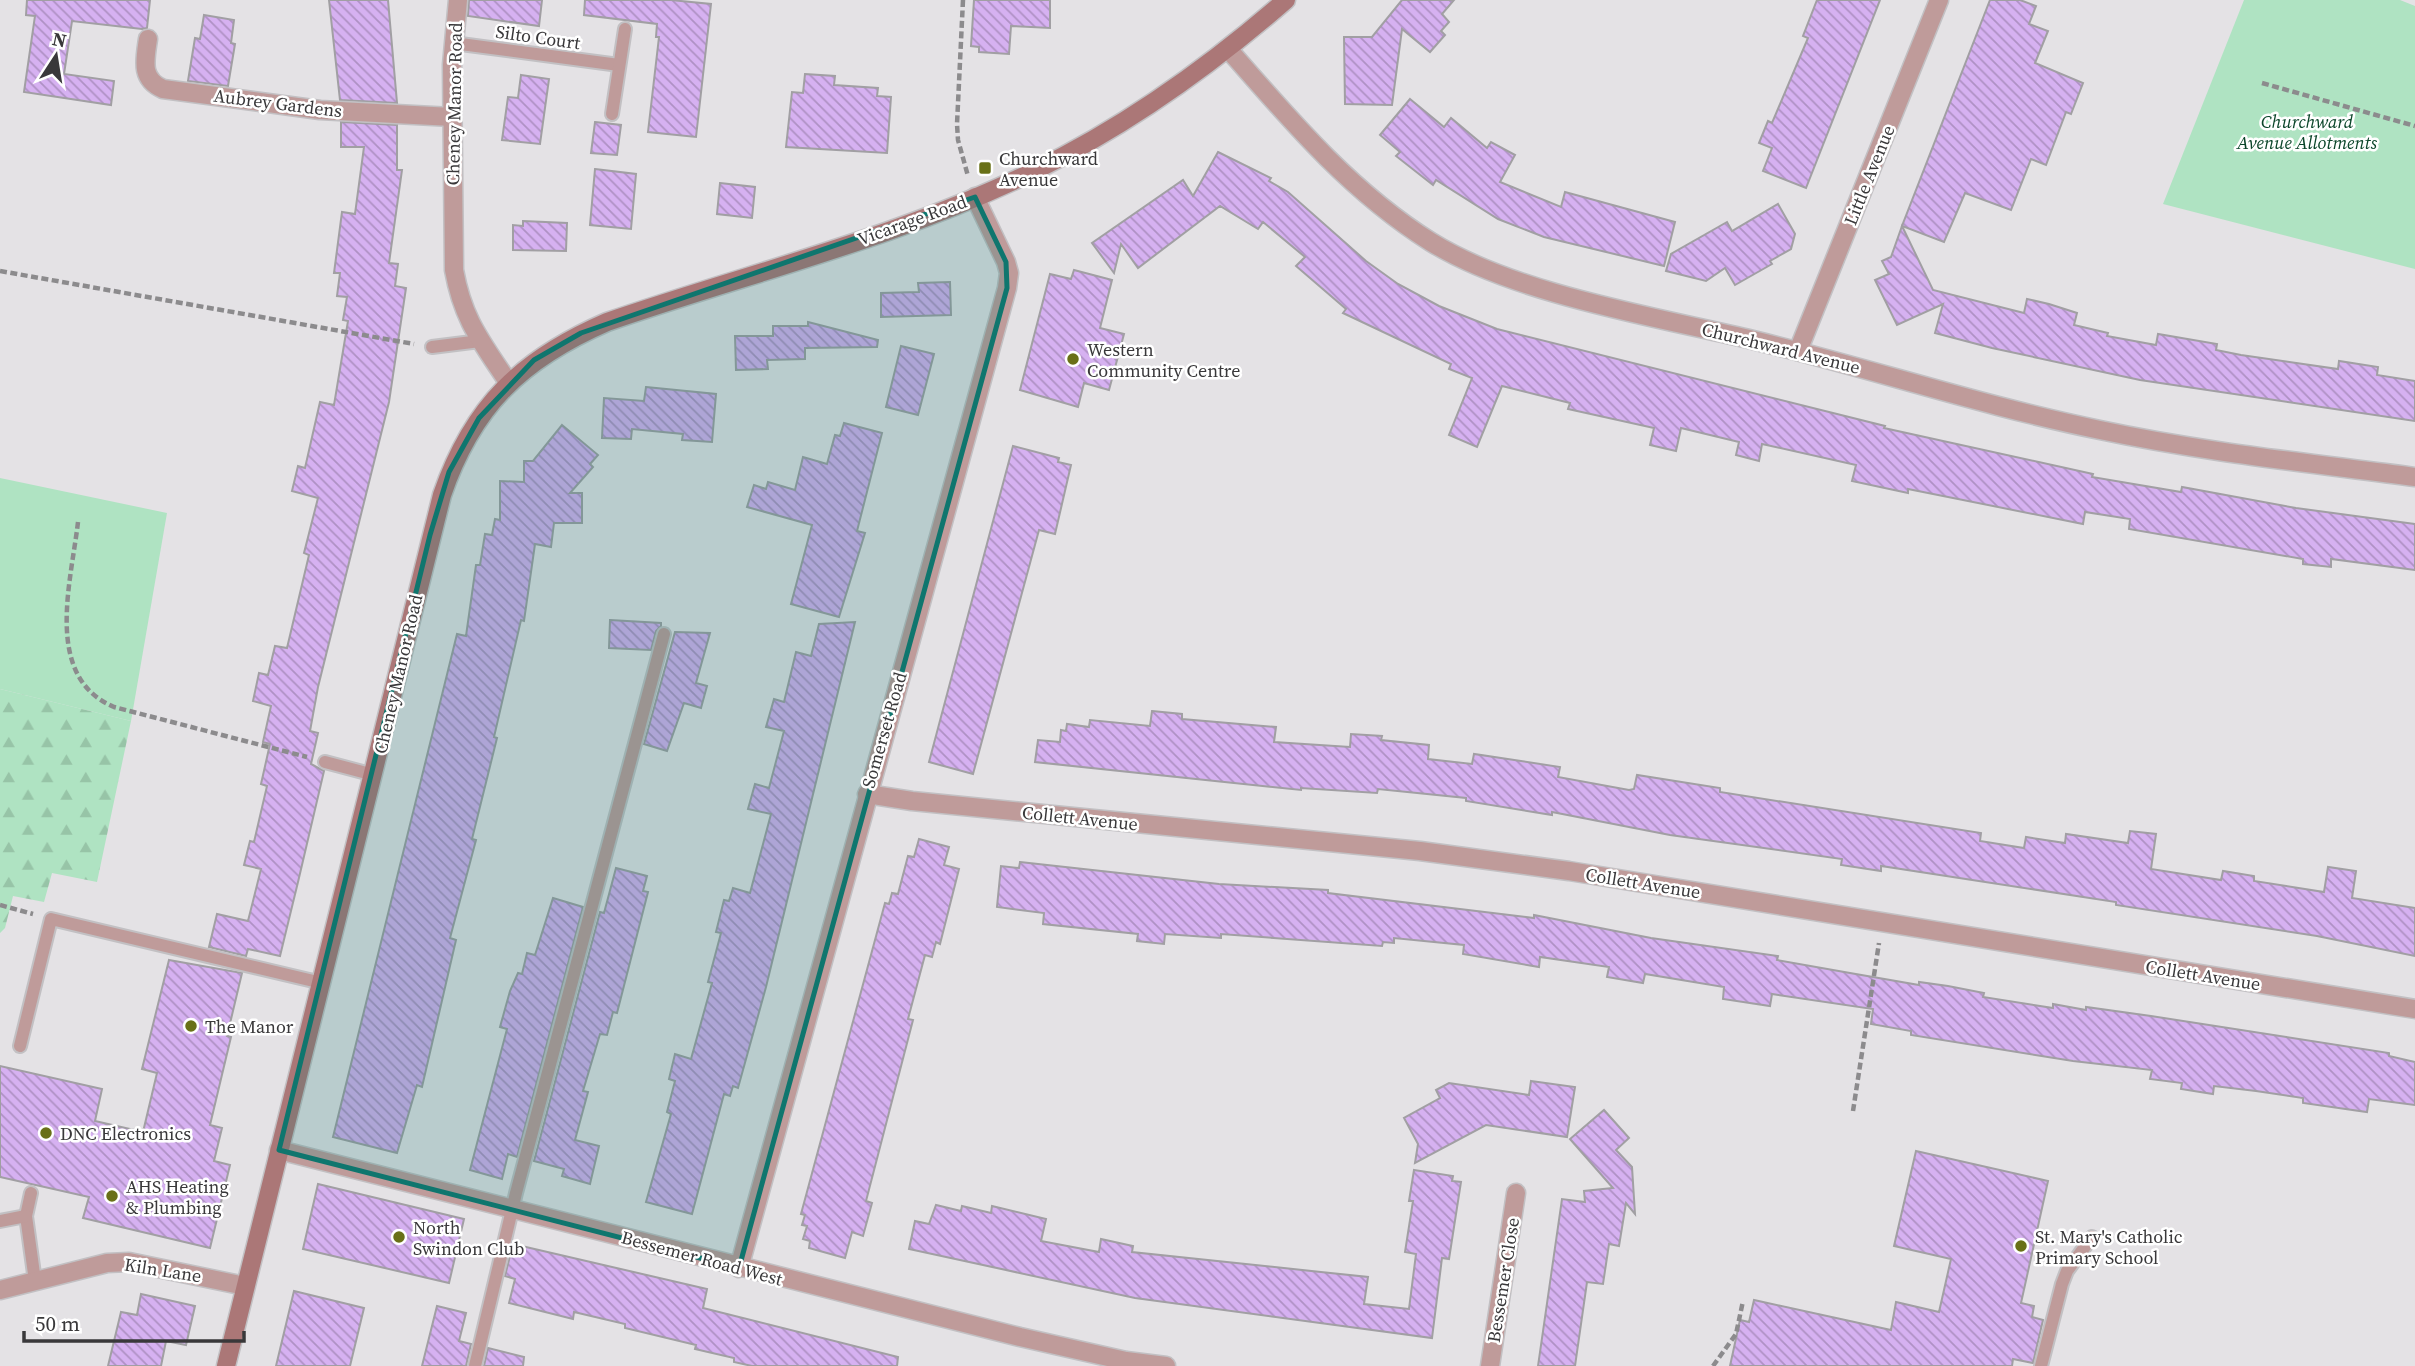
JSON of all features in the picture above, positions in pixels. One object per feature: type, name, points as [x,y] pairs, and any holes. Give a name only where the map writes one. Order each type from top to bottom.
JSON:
[{"type":"main road","name":"Vicarage Road","points":[[508,382],[561,343],[607,322],[929,216],[1078,149],[1165,95],[1229,50],[1286,0]]},
{"type":"main road","name":"Cheney Manor Road","points":[[226,1366],[442,495],[458,453],[479,418],[508,382]]},
{"type":"street","name":"Cheney Manor Road","points":[[458,0],[453,43],[454,270],[462,306],[480,341],[508,382]]},
{"type":"street","name":"Little Avenue","points":[[1798,351],[1939,0]]},
{"type":"street","name":"Aubrey Gardens","points":[[148,39],[145,71],[148,79],[163,89],[320,110],[452,117]]},
{"type":"street","name":"Churchward Avenue","points":[[1229,50],[1305,136],[1346,177],[1391,214],[1433,243],[1477,265],[1567,295],[1798,351],[2100,430],[2415,477]]},
{"type":"street","name":"Somerset Road","points":[[739,1268],[1007,288],[1009,273],[1006,262],[975,197]]},
{"type":"street","name":"Collett Avenue","points":[[867,794],[912,802],[1420,852],[1569,871],[2415,1009]]},
{"type":"street","name":"Bessemer Road West","points":[[279,1150],[1126,1364]]},
{"type":"street","name":"Bessemer Close","points":[[1490,1366],[1516,1193]]},
{"type":"street","name":"Kiln Lane","points":[[0,1290],[107,1263],[129,1262],[245,1286]]},
{"type":"street","points":[[1126,1364],[1166,1366]]},
{"type":"lane","points":[[612,114],[625,29]]},
{"type":"lane","name":"Silto Court","points":[[453,43],[619,65]]},
{"type":"lane","points":[[432,347],[480,341]]},
{"type":"lane","points":[[475,1366],[513,1208],[664,634]]},
{"type":"lane","points":[[325,762],[374,775]]},
{"type":"lane","points":[[20,1046],[51,919],[322,984]]},
{"type":"lane","points":[[31,1194],[26,1216],[35,1281]]},
{"type":"lane","points":[[0,1221],[26,1216]]},
{"type":"lane","points":[[2041,1366],[2067,1271],[2092,1237]]},
{"type":"path","points":[[963,0],[958,141],[975,197]]},
{"type":"path","points":[[2262,83],[2415,126]]},
{"type":"path","points":[[0,271],[432,347]]},
{"type":"path","points":[[78,522],[67,627],[74,668],[85,689],[98,700],[114,707],[325,762]]},
{"type":"path","points":[[0,905],[51,919]]},
{"type":"path","points":[[1853,1111],[1878,951]]},
{"type":"path","points":[[1713,1366],[1736,1334],[1742,1301]]},
{"type":"highlighted area","points":[[975,197],[1006,262],[1007,288],[739,1268],[279,1150],[430,535],[449,472],[479,418],[534,360],[581,333]]},
{"type":"green space","name":"Churchward Avenue Allotments","points":[[2244,0],[2400,0],[2415,6],[2415,269],[2163,204]]},
{"type":"green space","points":[[0,478],[167,513],[131,721],[0,689]]},
{"type":"green space","points":[[0,689],[131,721],[97,882],[52,873],[44,902],[13,896],[5,928],[0,933]]},
{"type":"building","points":[[27,0],[150,0],[147,28],[72,21],[64,74],[114,81],[111,105],[24,92],[35,16],[26,15]]},
{"type":"building","points":[[329,0],[388,0],[397,103],[340,100]]},
{"type":"building","points":[[469,0],[542,0],[539,26],[468,16]]},
{"type":"building","points":[[585,0],[671,0],[711,4],[696,137],[648,132],[659,37],[656,37],[657,24],[584,15]]},
{"type":"building","points":[[974,0],[1050,0],[1050,28],[1011,26],[1009,54],[979,52],[979,47],[971,46]]},
{"type":"building","points":[[1402,0],[1454,0],[1442,14],[1449,22],[1441,31],[1445,35],[1430,52],[1402,29],[1392,105],[1345,104],[1344,37],[1372,37]]},
{"type":"building","points":[[1817,0],[1880,0],[1806,188],[1763,171],[1772,148],[1759,143],[1768,121],[1772,123],[1808,38],[1803,36]]},
{"type":"building","points":[[1990,0],[2020,0],[2036,6],[2029,24],[2048,31],[2035,63],[2083,83],[2071,114],[2066,112],[2046,165],[2031,159],[2011,210],[1965,193],[1944,242],[1902,226]]},
{"type":"building","points":[[204,15],[234,20],[231,43],[235,44],[228,86],[188,81],[195,38],[200,39]]},
{"type":"building","points":[[805,74],[835,76],[834,85],[878,88],[877,96],[891,97],[887,153],[786,147],[792,92],[803,93]]},
{"type":"building","points":[[521,75],[549,79],[540,144],[502,140],[508,97],[518,98]]},
{"type":"building","points":[[1410,99],[1444,127],[1451,118],[1487,148],[1491,142],[1515,155],[1500,182],[1561,207],[1565,192],[1675,222],[1664,266],[1544,237],[1498,219],[1436,180],[1433,185],[1396,156],[1400,152],[1380,135]]},
{"type":"building","points":[[341,122],[397,125],[397,170],[402,170],[389,263],[398,264],[395,286],[406,288],[389,402],[318,687],[310,731],[318,733],[311,764],[324,771],[298,882],[280,956],[248,949],[246,956],[209,947],[217,914],[248,921],[261,869],[244,865],[250,841],[254,842],[267,786],[261,784],[270,744],[263,742],[271,706],[253,701],[259,673],[268,675],[275,646],[287,648],[309,555],[304,553],[318,498],[292,491],[298,466],[305,468],[320,402],[334,405],[348,321],[343,320],[347,297],[337,296],[340,273],[334,273],[342,212],[355,214],[364,147],[341,147]]},
{"type":"building","points":[[595,122],[621,125],[617,155],[591,153]]},
{"type":"building","points":[[1218,152],[1271,178],[1269,181],[1288,192],[1366,261],[1398,284],[1439,306],[1497,329],[1885,426],[1884,428],[2093,474],[2092,477],[2181,492],[2182,487],[2296,508],[2415,524],[2415,570],[2331,559],[2331,567],[2303,564],[2303,559],[2129,529],[2130,519],[2085,512],[2083,524],[1908,489],[1908,493],[1852,481],[1856,465],[1762,444],[1759,461],[1736,455],[1739,442],[1681,428],[1676,451],[1650,445],[1654,428],[1568,409],[1570,403],[1502,386],[1477,447],[1449,435],[1472,378],[1449,369],[1451,364],[1343,313],[1346,309],[1296,266],[1305,257],[1263,222],[1258,229],[1220,206],[1138,268],[1121,244],[1114,273],[1092,243],[1183,180],[1193,196]]},
{"type":"building","points":[[595,169],[636,174],[631,229],[590,225]]},
{"type":"building","points":[[720,183],[755,187],[752,218],[717,214]]},
{"type":"building","points":[[1778,204],[1795,234],[1791,249],[1770,261],[1772,264],[1735,285],[1725,268],[1706,281],[1666,271],[1671,254],[1727,222],[1732,231]]},
{"type":"building","points":[[523,221],[567,223],[566,251],[513,250],[513,225],[523,226]]},
{"type":"building","points":[[1902,226],[1933,290],[2024,313],[2027,299],[2049,304],[2077,313],[2074,325],[2108,333],[2107,336],[2156,345],[2158,334],[2217,344],[2216,350],[2241,355],[2338,369],[2339,361],[2378,367],[2377,375],[2415,381],[2415,421],[2140,380],[1992,348],[1935,333],[1943,304],[1897,325],[1875,280],[1889,274],[1882,261],[1891,257]]},
{"type":"building","name":"Western Community Centre","points":[[1074,270],[1112,280],[1100,328],[1124,334],[1109,390],[1084,383],[1078,407],[1020,390],[1050,274],[1071,279]]},
{"type":"building","points":[[950,282],[951,315],[881,317],[881,293],[919,292],[918,283]]},
{"type":"building","points":[[808,322],[878,340],[877,347],[805,348],[805,359],[767,360],[768,369],[736,370],[735,336],[773,336],[773,326],[808,326]]},
{"type":"building","points":[[901,346],[934,354],[918,415],[886,407]]},
{"type":"building","points":[[646,387],[716,394],[712,442],[682,440],[683,434],[632,429],[631,439],[602,438],[604,398],[644,401]]},
{"type":"building","points":[[844,423],[882,433],[857,531],[865,533],[839,617],[791,604],[812,525],[747,507],[754,485],[766,489],[768,482],[795,490],[803,457],[827,464],[835,435],[840,436]]},
{"type":"building","points":[[562,425],[598,455],[590,464],[593,467],[570,493],[582,493],[582,523],[554,523],[551,547],[535,544],[524,621],[521,620],[494,737],[497,738],[472,839],[476,840],[450,938],[456,940],[422,1087],[417,1085],[397,1153],[333,1137],[457,634],[466,636],[476,565],[480,565],[485,534],[492,535],[495,519],[500,520],[500,481],[524,482],[524,461],[533,461]]},
{"type":"building","points":[[1013,446],[1059,458],[1058,462],[1071,465],[1055,534],[1039,530],[973,774],[929,762]]},
{"type":"building","points":[[610,620],[661,623],[661,626],[656,631],[651,650],[609,648]]},
{"type":"building","points":[[855,622],[766,987],[738,1088],[733,1086],[730,1096],[724,1094],[692,1214],[646,1202],[671,1114],[667,1112],[675,1081],[669,1079],[675,1054],[691,1059],[712,983],[708,982],[721,933],[716,932],[724,900],[729,901],[733,888],[750,893],[771,814],[748,809],[755,784],[769,788],[784,731],[766,727],[774,699],[784,702],[796,652],[811,656],[819,624]]},
{"type":"building","points":[[675,632],[710,633],[696,683],[707,686],[701,708],[684,703],[667,751],[644,744]]},
{"type":"building","points":[[1152,711],[1182,714],[1182,719],[1276,727],[1274,742],[1350,747],[1351,734],[1382,736],[1381,740],[1429,745],[1428,759],[1472,764],[1474,754],[1560,767],[1558,777],[1629,790],[1634,789],[1637,775],[1720,788],[1720,792],[1981,833],[1980,841],[2024,848],[2026,837],[2065,843],[2066,834],[2128,843],[2130,831],[2156,834],[2151,869],[2221,880],[2223,871],[2254,876],[2254,881],[2324,892],[2328,867],[2356,871],[2352,898],[2415,908],[2415,956],[2317,936],[2116,905],[2116,902],[1881,866],[1881,871],[1841,865],[1842,859],[1670,835],[1552,812],[1552,815],[1466,801],[1466,798],[1378,789],[1377,793],[1301,790],[1035,762],[1038,740],[1060,742],[1061,730],[1066,731],[1067,724],[1089,727],[1090,720],[1150,726]]},
{"type":"building","points":[[919,839],[949,847],[944,865],[959,869],[940,944],[936,942],[932,957],[925,955],[908,1019],[913,1020],[866,1201],[872,1203],[863,1236],[852,1232],[845,1258],[809,1248],[810,1241],[803,1239],[807,1226],[802,1225],[805,1215],[801,1214],[885,903],[889,904],[892,893],[898,894],[908,856],[914,857]]},
{"type":"building","points":[[1020,862],[1219,884],[1328,890],[1328,893],[1534,918],[1534,915],[1651,938],[1778,956],[1777,960],[1919,985],[1919,982],[1948,986],[1984,993],[1983,997],[2053,1008],[2053,1004],[2086,1010],[2086,1007],[2389,1053],[2389,1056],[2415,1062],[2415,1105],[2369,1099],[2367,1112],[2303,1103],[2303,1098],[2256,1091],[2214,1086],[2213,1094],[2181,1089],[2182,1083],[2150,1079],[2152,1070],[2073,1061],[1911,1035],[1911,1031],[1871,1024],[1873,1009],[1772,994],[1770,1006],[1723,999],[1724,987],[1645,974],[1643,983],[1607,977],[1609,967],[1540,957],[1539,967],[1463,954],[1464,945],[1394,938],[1394,943],[1383,942],[1382,946],[1221,934],[1221,938],[1165,934],[1164,944],[1137,941],[1138,934],[1043,924],[1044,913],[997,907],[1001,866],[1019,868]]},
{"type":"building","points":[[616,868],[647,876],[643,891],[648,892],[617,1013],[613,1012],[607,1035],[600,1034],[583,1091],[588,1092],[575,1140],[599,1146],[590,1184],[562,1176],[564,1169],[534,1161],[600,912],[604,913]]},
{"type":"building","points":[[553,898],[583,907],[517,1157],[508,1154],[502,1179],[470,1170],[507,1029],[500,1027],[510,991],[518,973],[522,974],[527,953],[535,955]]},
{"type":"building","points":[[169,960],[242,973],[227,1036],[231,1037],[210,1125],[222,1128],[214,1161],[230,1165],[210,1248],[83,1218],[89,1197],[0,1177],[0,1066],[102,1089],[95,1121],[143,1132],[157,1073],[142,1069]]},
{"type":"building","points":[[1531,1081],[1575,1087],[1567,1137],[1486,1125],[1415,1163],[1418,1144],[1404,1118],[1440,1098],[1436,1090],[1449,1083],[1529,1095]]},
{"type":"building","points":[[1604,1110],[1629,1138],[1616,1150],[1632,1167],[1635,1214],[1626,1203],[1619,1246],[1609,1244],[1603,1284],[1587,1282],[1575,1366],[1538,1366],[1562,1199],[1585,1202],[1584,1191],[1613,1188],[1570,1139]]},
{"type":"building","points":[[1916,1151],[2048,1181],[2021,1303],[2034,1306],[2032,1317],[2043,1320],[2033,1363],[2013,1359],[2012,1366],[1730,1366],[1740,1320],[1749,1322],[1754,1300],[1891,1330],[1896,1302],[1939,1312],[1951,1259],[1894,1246]]},
{"type":"building","points":[[1414,1170],[1453,1176],[1452,1181],[1461,1182],[1449,1259],[1442,1258],[1432,1338],[1135,1298],[909,1249],[915,1221],[929,1224],[936,1205],[961,1211],[962,1206],[991,1213],[992,1206],[1046,1219],[1041,1241],[1099,1252],[1101,1239],[1133,1246],[1132,1252],[1368,1277],[1364,1304],[1409,1309],[1416,1254],[1405,1252],[1413,1201],[1409,1201]]},
{"type":"building","name":"North Swindon Club","points":[[318,1184],[464,1219],[449,1283],[303,1249]]},
{"type":"building","points":[[513,1244],[707,1289],[703,1308],[898,1357],[897,1366],[752,1366],[734,1362],[734,1358],[695,1349],[696,1345],[625,1328],[625,1324],[574,1312],[573,1319],[509,1303],[515,1279],[505,1276]]},
{"type":"building","points":[[294,1291],[364,1308],[350,1366],[276,1366]]},
{"type":"building","points":[[141,1294],[195,1306],[186,1345],[166,1341],[161,1366],[108,1366],[121,1312],[137,1315]]},
{"type":"building","points":[[437,1306],[466,1313],[459,1341],[471,1344],[466,1366],[422,1366]]},
{"type":"building","points":[[488,1348],[524,1357],[523,1366],[484,1366]]},
{"type":"place","name":"Churchward Avenue","points":[[985,168]]},
{"type":"place","name":"Western Community Centre","points":[[1073,359]]},
{"type":"place","name":"The Manor","points":[[191,1026]]},
{"type":"place","name":"DNC Electronics","points":[[46,1133]]},
{"type":"place","name":"AHS Heating & Plumbing","points":[[112,1196]]},
{"type":"place","name":"North Swindon Club","points":[[399,1237]]},
{"type":"place","name":"St. Mary's Catholic Primary School","points":[[2021,1246]]}]
